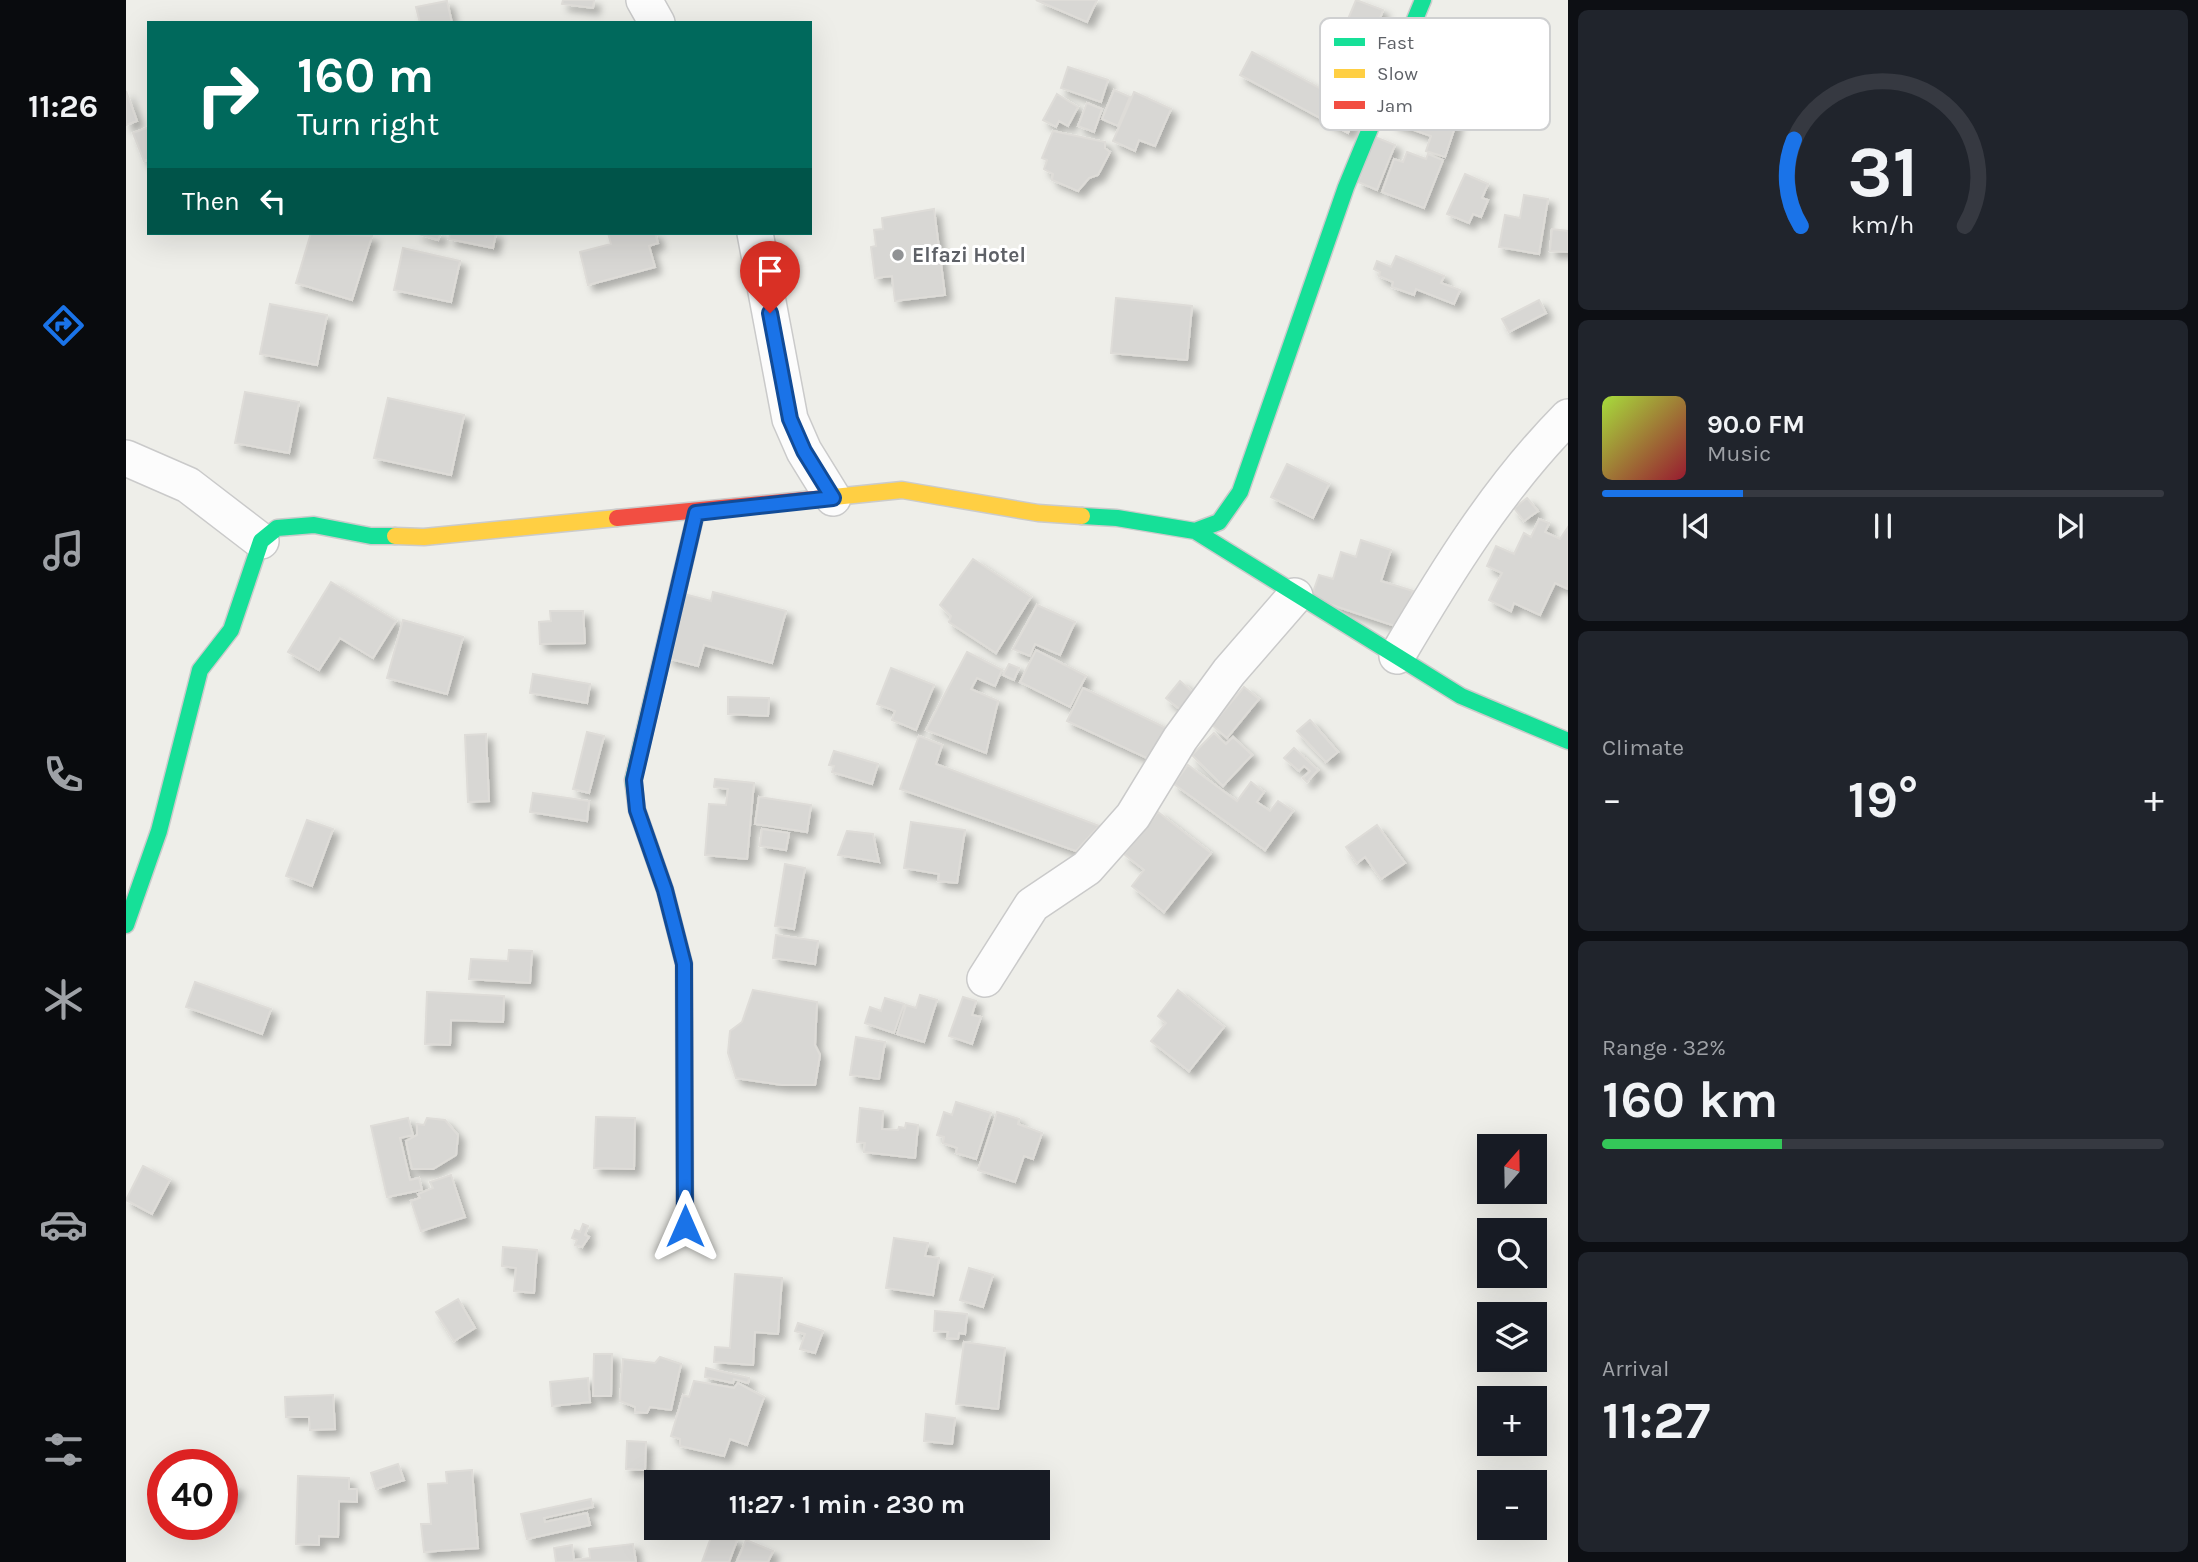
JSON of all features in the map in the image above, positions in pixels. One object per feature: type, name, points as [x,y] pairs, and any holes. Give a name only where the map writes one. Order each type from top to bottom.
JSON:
[{"type":"street","points":[[644,0],[656,21]]},
{"type":"street","points":[[1416,18],[1423,0]]},
{"type":"street","points":[[1195,531],[1219,522],[1240,492],[1346,187],[1369,130]]},
{"type":"street","points":[[755,235],[790,419],[804,451],[833,498]]},
{"type":"street","points":[[1397,656],[1444,576],[1490,508],[1543,442],[1568,417]]},
{"type":"street","points":[[126,458],[188,485],[261,541]]},
{"type":"street","points":[[126,925],[159,831],[200,670],[231,630],[261,541],[277,528],[314,525],[372,536],[424,537],[696,513],[902,490],[1038,513],[1117,518],[1195,531],[1295,596],[1461,696],[1568,741]]},
{"type":"street","points":[[685,1226],[684,964],[665,890],[637,810],[634,780],[696,513]]},
{"type":"street","points":[[985,979],[1032,905],[1087,868],[1133,816],[1180,739],[1229,672],[1295,596]]},
{"type":"building","points":[[563,0],[594,0],[593,8],[562,4]]},
{"type":"building","points":[[1036,0],[1097,0],[1087,22]]},
{"type":"building","points":[[1356,0],[1383,10],[1380,18],[1348,18]]},
{"type":"building","points":[[447,1],[452,21],[420,21],[416,7]]},
{"type":"building","points":[[1252,52],[1320,88],[1320,118],[1240,75]]},
{"type":"building","points":[[1068,67],[1108,80],[1101,102],[1061,88]]},
{"type":"building","points":[[1114,90],[1130,97],[1118,126],[1102,119]]},
{"type":"building","points":[[126,91],[137,121],[126,125]]},
{"type":"building","points":[[1134,92],[1171,109],[1155,146],[1139,140],[1135,151],[1113,141]]},
{"type":"building","points":[[1057,94],[1078,107],[1068,126],[1059,121],[1056,127],[1043,120]]},
{"type":"building","points":[[1087,103],[1102,109],[1094,132],[1078,126]]},
{"type":"building","points":[[147,128],[147,160],[144,161],[133,133]]},
{"type":"building","points":[[1414,130],[1454,130],[1445,157],[1426,151],[1431,136]]},
{"type":"building","points":[[1053,131],[1105,142],[1105,148],[1110,152],[1098,175],[1089,178],[1078,191],[1052,180],[1053,174],[1044,169],[1047,160],[1042,158]]},
{"type":"building","points":[[1375,137],[1395,145],[1377,190],[1358,182]]},
{"type":"building","points":[[1407,152],[1426,159],[1428,154],[1443,160],[1424,208],[1382,192],[1394,159],[1403,162]]},
{"type":"building","points":[[1465,174],[1488,184],[1482,198],[1488,200],[1481,217],[1473,214],[1469,223],[1447,214]]},
{"type":"building","points":[[1524,195],[1548,199],[1539,254],[1499,247],[1505,215],[1520,218]]},
{"type":"building","points":[[934,209],[945,295],[895,301],[892,276],[875,278],[871,247],[876,246],[874,230],[883,229],[882,218]]},
{"type":"building","points":[[1552,229],[1568,231],[1568,252],[1550,251]]},
{"type":"building","points":[[310,235],[372,236],[352,300],[296,283]]},
{"type":"building","points":[[422,235],[440,235],[438,240]]},
{"type":"building","points":[[450,235],[496,235],[493,248],[449,239]]},
{"type":"building","points":[[609,235],[656,235],[658,243],[649,246],[655,267],[588,285],[580,252],[611,244]]},
{"type":"building","points":[[403,248],[460,261],[451,302],[394,290]]},
{"type":"building","points":[[1396,256],[1444,276],[1441,283],[1460,290],[1454,304],[1416,289],[1414,295],[1392,287],[1393,282],[1379,276],[1380,272],[1374,269],[1377,261],[1391,267]]},
{"type":"building","points":[[1116,298],[1192,306],[1187,360],[1111,353]]},
{"type":"building","points":[[1539,300],[1546,313],[1509,332],[1502,319]]},
{"type":"building","points":[[270,304],[327,315],[317,365],[260,354]]},
{"type":"building","points":[[245,392],[299,402],[289,453],[235,443]]},
{"type":"building","points":[[388,398],[464,415],[451,475],[374,458]]},
{"type":"building","points":[[1287,464],[1329,484],[1313,518],[1271,497]]},
{"type":"building","points":[[1527,498],[1538,511],[1524,521],[1514,508]]},
{"type":"building","points":[[1539,519],[1549,523],[1545,532],[1560,539],[1568,527],[1568,589],[1555,583],[1540,615],[1514,603],[1511,611],[1489,600],[1502,573],[1487,566],[1496,546],[1514,554],[1524,533],[1531,537]]},
{"type":"building","points":[[1361,540],[1391,550],[1381,581],[1413,591],[1401,628],[1311,598],[1319,575],[1333,579],[1341,552],[1356,557]]},
{"type":"building","points":[[973,559],[1031,597],[996,653],[949,622],[951,616],[940,605]]},
{"type":"building","points":[[331,582],[396,621],[373,658],[340,638],[319,670],[288,652]]},
{"type":"building","points":[[713,592],[786,611],[772,663],[704,645],[698,666],[667,658],[684,594],[711,601]]},
{"type":"building","points":[[1037,605],[1075,622],[1060,655],[1035,644],[1030,656],[1013,649]]},
{"type":"building","points":[[550,611],[583,611],[585,643],[540,644],[539,622],[551,621]]},
{"type":"building","points":[[403,620],[463,637],[447,694],[387,678]]},
{"type":"building","points":[[1036,650],[1086,676],[1070,707],[1020,682]]},
{"type":"building","points":[[967,652],[1002,670],[995,686],[977,678],[971,689],[998,701],[986,753],[926,730]]},
{"type":"building","points":[[1009,664],[1019,668],[1014,680],[1003,675]]},
{"type":"building","points":[[891,668],[934,685],[916,730],[892,720],[895,711],[877,704]]},
{"type":"building","points":[[533,674],[590,684],[587,703],[530,693]]},
{"type":"building","points":[[1180,681],[1196,695],[1182,711],[1166,698]]},
{"type":"building","points":[[1244,687],[1259,699],[1227,738],[1212,725]]},
{"type":"building","points":[[1083,688],[1166,728],[1151,760],[1067,721]]},
{"type":"building","points":[[728,697],[769,698],[768,716],[728,714]]},
{"type":"building","points":[[1310,720],[1338,752],[1326,762],[1297,731]]},
{"type":"building","points":[[587,732],[604,736],[589,793],[573,789]]},
{"type":"building","points":[[1214,733],[1226,744],[1233,737],[1252,755],[1223,786],[1192,755]]},
{"type":"building","points":[[486,734],[489,801],[468,802],[465,735]]},
{"type":"building","points":[[919,736],[942,745],[936,764],[1099,826],[1076,851],[900,789]]},
{"type":"building","points":[[1294,748],[1318,770],[1307,782],[1303,778],[1310,771],[1304,766],[1299,771],[1284,758]]},
{"type":"building","points":[[834,751],[878,764],[872,784],[832,772],[834,766],[829,765]]},
{"type":"building","points":[[1188,765],[1237,801],[1251,782],[1264,792],[1257,802],[1270,811],[1278,801],[1293,811],[1265,850],[1174,784]]},
{"type":"building","points":[[715,779],[754,783],[747,859],[705,855],[709,804],[726,805],[728,789],[714,787]]},
{"type":"building","points":[[533,793],[589,801],[587,821],[530,812]]},
{"type":"building","points":[[759,797],[811,805],[807,832],[755,824]]},
{"type":"building","points":[[1158,812],[1211,853],[1164,912],[1132,886],[1144,870],[1124,854]]},
{"type":"building","points":[[307,820],[333,829],[312,886],[286,876]]},
{"type":"building","points":[[911,822],[965,830],[957,883],[938,881],[939,874],[904,868]]},
{"type":"building","points":[[1377,825],[1405,863],[1381,879],[1365,857],[1357,863],[1346,847]]},
{"type":"building","points":[[762,829],[789,833],[786,850],[760,846]]},
{"type":"building","points":[[847,831],[873,834],[879,862],[838,855]]},
{"type":"building","points":[[785,864],[805,868],[794,929],[775,926]]},
{"type":"building","points":[[776,935],[818,941],[815,964],[773,958]]},
{"type":"building","points":[[509,950],[532,951],[530,983],[469,979],[471,959],[508,961]]},
{"type":"building","points":[[195,982],[271,1009],[262,1034],[186,1007]]},
{"type":"building","points":[[753,990],[817,1002],[815,1045],[820,1055],[815,1085],[782,1085],[736,1078],[728,1053],[730,1031],[742,1022]]},
{"type":"building","points":[[1178,990],[1224,1027],[1189,1071],[1151,1041],[1166,1023],[1158,1016]]},
{"type":"building","points":[[427,992],[504,996],[503,1022],[451,1020],[450,1045],[425,1044]]},
{"type":"building","points":[[920,995],[937,1000],[924,1042],[897,1034],[906,1005],[916,1008]]},
{"type":"building","points":[[963,997],[976,1001],[972,1015],[981,1017],[972,1044],[949,1036]]},
{"type":"building","points":[[885,998],[904,1004],[894,1033],[865,1023],[870,1007],[881,1011]]},
{"type":"building","points":[[856,1037],[885,1042],[879,1079],[850,1075]]},
{"type":"building","points":[[956,1102],[991,1113],[976,1159],[956,1153],[957,1148],[943,1143],[944,1137],[937,1135],[944,1112],[952,1115]]},
{"type":"building","points":[[860,1108],[883,1111],[882,1129],[898,1130],[899,1127],[905,1128],[906,1123],[918,1125],[915,1158],[864,1152],[865,1143],[857,1142]]},
{"type":"building","points":[[997,1112],[1019,1119],[1018,1124],[1042,1133],[1033,1159],[1024,1156],[1015,1182],[978,1170]]},
{"type":"building","points":[[596,1117],[635,1118],[634,1169],[594,1168]]},
{"type":"building","points":[[408,1118],[413,1135],[400,1138],[410,1180],[419,1178],[422,1190],[387,1197],[371,1126]]},
{"type":"building","points":[[427,1118],[445,1120],[458,1135],[456,1155],[433,1169],[412,1169],[406,1141],[417,1135],[417,1124],[424,1125]]},
{"type":"building","points":[[143,1166],[170,1180],[152,1214],[126,1200]]},
{"type":"building","points":[[451,1175],[465,1217],[421,1231],[411,1201],[420,1198],[418,1194],[433,1188],[430,1182]]},
{"type":"building","points":[[583,1224],[588,1226],[585,1235],[589,1237],[582,1247],[575,1245],[577,1240],[572,1238],[575,1230],[580,1232]]},
{"type":"building","points":[[894,1238],[928,1243],[925,1256],[939,1258],[933,1295],[886,1288]]},
{"type":"building","points":[[503,1247],[537,1250],[534,1293],[514,1291],[516,1268],[502,1266]]},
{"type":"building","points":[[969,1268],[993,1275],[983,1307],[960,1300]]},
{"type":"building","points":[[735,1274],[782,1278],[778,1334],[755,1332],[753,1365],[714,1362],[715,1347],[730,1348]]},
{"type":"building","points":[[458,1299],[475,1328],[454,1341],[436,1312]]},
{"type":"building","points":[[935,1311],[967,1314],[965,1334],[959,1333],[958,1339],[947,1338],[948,1332],[934,1331]]},
{"type":"building","points":[[798,1323],[823,1331],[815,1353],[800,1349],[805,1334],[795,1331]]},
{"type":"building","points":[[964,1342],[1005,1348],[998,1409],[956,1404]]},
{"type":"building","points":[[594,1354],[612,1354],[611,1396],[593,1396]]},
{"type":"building","points":[[660,1357],[681,1364],[671,1410],[650,1407],[647,1413],[635,1412],[635,1407],[620,1401],[623,1359],[655,1363]]},
{"type":"building","points":[[706,1368],[749,1378],[748,1383],[705,1377]]},
{"type":"building","points":[[588,1378],[590,1402],[552,1406],[550,1382]]},
{"type":"building","points":[[694,1381],[734,1388],[738,1383],[764,1397],[747,1445],[730,1439],[724,1456],[680,1446],[680,1439],[671,1436],[683,1395],[689,1397]]},
{"type":"building","points":[[333,1395],[335,1429],[310,1430],[309,1417],[286,1417],[285,1397]]},
{"type":"building","points":[[926,1414],[955,1418],[952,1444],[924,1441]]},
{"type":"building","points":[[627,1441],[646,1442],[645,1470],[626,1469]]},
{"type":"building","points":[[398,1464],[404,1480],[376,1489],[371,1473]]},
{"type":"building","points":[[472,1470],[478,1548],[424,1552],[421,1524],[431,1524],[428,1484],[447,1483],[446,1472]]},
{"type":"building","points":[[298,1476],[349,1478],[349,1489],[357,1489],[357,1502],[339,1501],[338,1537],[319,1536],[319,1545],[296,1544]]},
{"type":"building","points":[[591,1499],[593,1507],[544,1518],[545,1522],[587,1513],[590,1525],[527,1539],[521,1514]]},
{"type":"building","points":[[710,1540],[737,1540],[729,1562],[702,1562]]},
{"type":"building","points":[[746,1540],[773,1551],[768,1562],[737,1561]]},
{"type":"building","points":[[633,1544],[636,1562],[556,1562],[554,1548],[572,1545],[574,1560],[590,1558],[589,1549]]},
{"type":"traffic: fast","points":[[1416,18],[1423,0]]},
{"type":"traffic: fast","points":[[1195,531],[1219,522],[1240,492],[1346,187],[1369,130]]},
{"type":"traffic: fast","points":[[685,1226],[684,964],[665,890],[637,810],[633,780],[696,513]]},
{"type":"traffic: fast","points":[[1082,516],[1117,518],[1195,531],[1461,696],[1568,741]]},
{"type":"traffic: fast","points":[[126,925],[159,831],[200,670],[231,630],[261,541],[277,528],[314,525],[371,536],[395,536]]},
{"type":"traffic: slow","points":[[824,498],[902,490],[1038,513],[1082,516]]},
{"type":"traffic: slow","points":[[395,536],[424,537],[617,518]]},
{"type":"traffic: jam","points":[[617,518],[824,498]]},
{"type":"place","name":"Elfazi Hotel","points":[[898,255]]},
{"type":"route","points":[[685,1226],[684,964],[665,890],[637,810],[634,780],[637,755],[696,513],[833,498],[804,451],[790,419],[770,313]]}]
